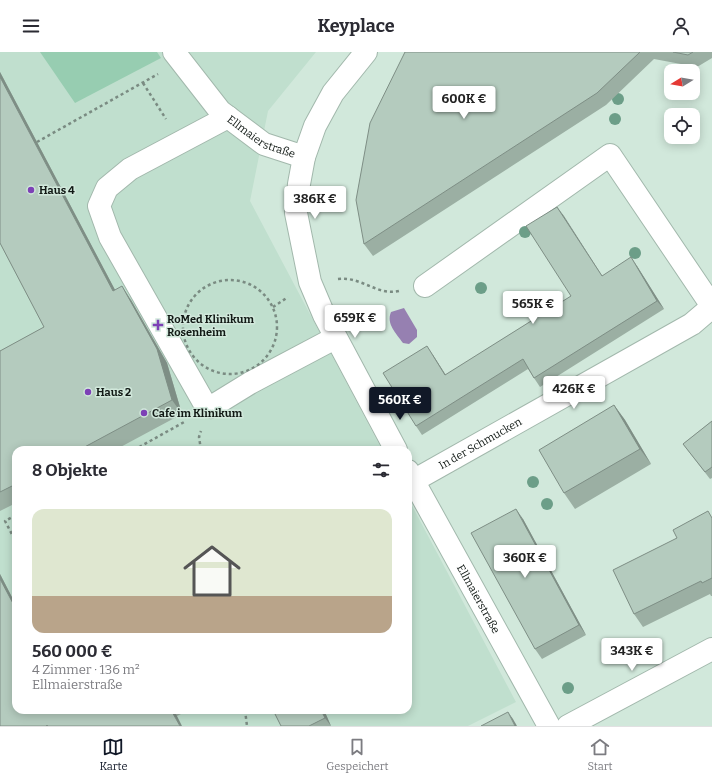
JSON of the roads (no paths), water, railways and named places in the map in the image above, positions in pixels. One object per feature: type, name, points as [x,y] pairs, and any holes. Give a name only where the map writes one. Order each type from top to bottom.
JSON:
[{"type":"street","points":[[304,157],[315,126],[333,93],[366,52]]},
{"type":"street","name":"Ellmaierstraße","points":[[177,57],[220,111],[264,144],[304,157],[298,184],[296,213],[310,282],[335,338],[394,446]]},
{"type":"street","points":[[228,117],[130,169],[107,188],[99,206],[110,237],[203,401],[211,407],[250,383],[335,338]]},
{"type":"street","points":[[425,286],[610,155],[712,307]]},
{"type":"street","name":"In der Schmucken","points":[[412,475],[692,324],[712,307]]},
{"type":"street","name":"Ellmaierstraße","points":[[412,478],[548,726]]},
{"type":"street","points":[[568,726],[712,649]]},
{"type":"place","name":"Haus 4","points":[[31,190]]},
{"type":"place","name":"RoMed Klinikum Rosenheim","points":[[158,325]]},
{"type":"place","name":"Haus 2","points":[[88,392]]},
{"type":"place","name":"Cafe im Klinikum","points":[[144,413]]}]
